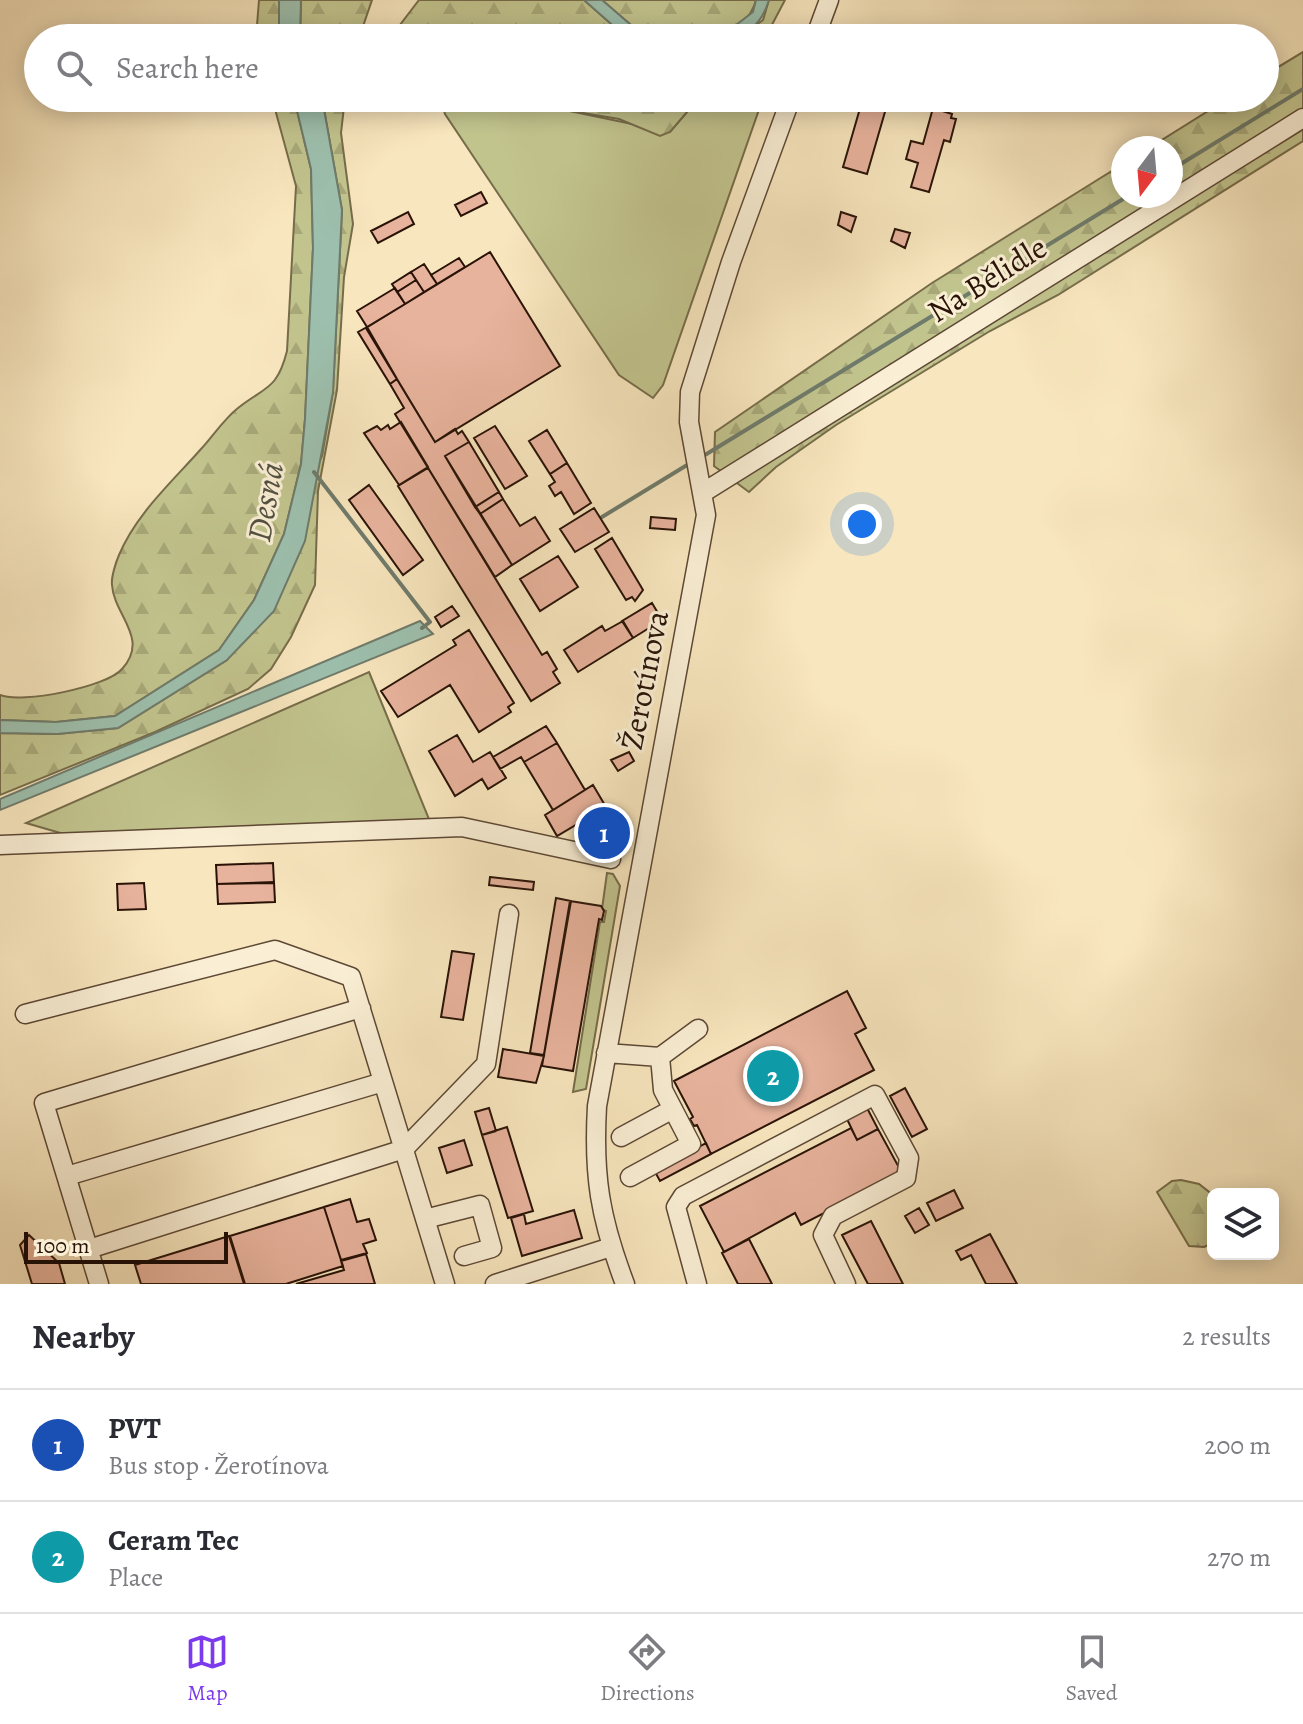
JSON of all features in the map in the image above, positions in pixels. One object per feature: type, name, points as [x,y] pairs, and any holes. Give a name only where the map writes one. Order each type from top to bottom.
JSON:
[{"type":"street","points":[[820,24],[829,0]]},
{"type":"street","name":"Žerotínova","points":[[625,1284],[611,1247],[594,1164],[597,1106],[706,515],[694,452],[690,392],[736,247],[786,112]]},
{"type":"street","name":"Na Bělidle","points":[[704,492],[1303,118]]},
{"type":"street","points":[[0,845],[462,827],[611,859]]},
{"type":"street","points":[[89,1249],[404,1149],[486,1064],[509,914]]},
{"type":"street","points":[[25,1014],[275,950],[351,977],[445,1284]]},
{"type":"street","points":[[99,1284],[44,1103],[361,1008]]},
{"type":"street","points":[[606,1053],[660,1057],[698,1029]]},
{"type":"street","points":[[630,1177],[691,1144],[663,1090],[660,1057]]},
{"type":"street","points":[[67,1176],[383,1082]]},
{"type":"street","points":[[697,1284],[676,1207],[683,1196],[875,1095],[909,1158],[910,1168],[906,1178],[833,1216],[826,1225],[823,1235],[846,1284]]},
{"type":"street","points":[[621,1137],[673,1109]]},
{"type":"street","points":[[425,1219],[480,1205],[492,1248],[464,1256]]},
{"type":"street","points":[[495,1284],[611,1247]]},
{"type":"green space","points":[[259,0],[279,0],[279,24],[257,24]]},
{"type":"green space","points":[[301,0],[372,0],[364,24],[300,24]]},
{"type":"green space","points":[[419,0],[584,0],[611,24],[401,24]]},
{"type":"green space","points":[[602,0],[756,0],[741,24],[630,24]]},
{"type":"green space","points":[[769,0],[785,0],[772,24],[758,24],[763,20]]},
{"type":"green space","points":[[1303,52],[1303,141],[1058,295],[990,331],[836,425],[776,467],[749,492],[714,466],[715,432],[932,283],[1111,171],[1111,208],[1183,208],[1183,136],[1168,136],[1207,112],[1279,112],[1279,67]]},
{"type":"green space","points":[[276,112],[297,112],[311,169],[313,248],[301,464],[284,534],[254,600],[219,650],[115,716],[56,722],[0,720],[0,695],[26,697],[82,688],[113,676],[130,658],[132,637],[114,596],[112,582],[116,562],[126,540],[156,499],[228,417],[269,386],[283,364],[287,351],[296,186]]},
{"type":"green space","points":[[324,112],[343,112],[341,133],[353,224],[344,277],[337,390],[318,491],[315,585],[291,637],[271,669],[248,689],[155,732],[0,795],[0,733],[57,734],[118,728],[227,660],[322,456],[333,392],[342,210]]},
{"type":"green space","points":[[575,112],[670,132],[687,112],[758,112],[663,385],[653,398],[619,375],[445,114]]},
{"type":"green space","points":[[577,112],[687,112],[670,132],[660,136],[619,119]]},
{"type":"green space","points":[[369,672],[431,824],[81,839],[26,823]]},
{"type":"green space","points":[[607,873],[613,874],[620,886],[586,1089],[573,1092],[600,922],[604,922],[606,911],[602,909]]},
{"type":"green space","points":[[1172,1181],[1199,1184],[1207,1190],[1207,1246],[1189,1246],[1157,1192]]},
{"type":"shaded area","points":[[279,0],[301,0],[300,24],[279,24]]},
{"type":"shaded area","points":[[584,0],[602,0],[630,24],[611,24]]},
{"type":"shaded area","points":[[756,0],[769,0],[756,24],[737,24],[753,12]]},
{"type":"shaded area","points":[[297,112],[324,112],[342,210],[333,392],[305,541],[274,611],[227,660],[118,728],[57,734],[0,733],[0,720],[56,722],[115,716],[219,650],[254,600],[284,534],[301,464],[313,248],[311,169]]},
{"type":"shaded area","points":[[420,621],[433,634],[0,810],[0,799]]},
{"type":"building","points":[[859,112],[885,112],[867,174],[843,167]]},
{"type":"building","points":[[932,112],[952,114],[951,118],[956,119],[950,142],[944,140],[929,192],[911,187],[918,163],[906,159],[911,141],[923,144]]},
{"type":"building","points":[[481,192],[487,203],[461,216],[455,205]]},
{"type":"building","points":[[408,212],[414,224],[378,243],[371,231]]},
{"type":"building","points":[[841,212],[856,217],[851,232],[838,225]]},
{"type":"building","points":[[895,229],[910,233],[905,248],[891,241]]},
{"type":"building","points":[[490,252],[560,366],[435,442],[366,328]]},
{"type":"building","points":[[459,258],[465,267],[437,284],[431,275]]},
{"type":"building","points":[[424,264],[437,284],[424,292],[411,272]]},
{"type":"building","points":[[411,272],[416,280],[397,292],[392,284]]},
{"type":"building","points":[[416,280],[424,292],[405,304],[397,292]]},
{"type":"building","points":[[395,288],[405,304],[367,327],[357,311]]},
{"type":"building","points":[[367,327],[397,379],[390,384],[358,332]]},
{"type":"building","points":[[397,379],[435,442],[455,429],[458,434],[462,431],[469,442],[445,456],[512,565],[495,577],[395,414],[404,408],[390,384]]},
{"type":"building","points":[[401,422],[428,467],[399,485],[364,433],[377,426],[381,430],[388,425],[390,429]]},
{"type":"building","points":[[495,426],[527,476],[505,489],[474,438]]},
{"type":"building","points":[[547,430],[567,463],[550,474],[529,441]]},
{"type":"building","points":[[469,442],[499,492],[475,507],[445,456]]},
{"type":"building","points":[[567,463],[591,503],[574,514],[561,492],[555,496],[549,486],[555,482],[550,474]]},
{"type":"building","points":[[428,468],[542,655],[547,652],[557,669],[553,672],[560,683],[531,701],[398,486]]},
{"type":"building","points":[[369,485],[423,560],[403,575],[349,500]]},
{"type":"building","points":[[499,492],[503,499],[480,514],[475,507]]},
{"type":"building","points":[[503,499],[520,526],[535,517],[550,541],[512,565],[480,514]]},
{"type":"building","points":[[594,508],[609,532],[575,552],[560,529]]},
{"type":"building","points":[[651,517],[676,519],[675,530],[650,528]]},
{"type":"building","points":[[612,538],[643,590],[635,601],[632,597],[626,600],[595,549]]},
{"type":"building","points":[[558,556],[578,587],[540,611],[520,579]]},
{"type":"building","points":[[652,603],[662,620],[633,638],[622,621]]},
{"type":"building","points":[[452,606],[459,616],[441,627],[435,617]]},
{"type":"building","points":[[623,621],[633,638],[578,672],[564,650],[602,626],[605,631]]},
{"type":"building","points":[[469,630],[514,703],[508,707],[511,712],[479,732],[450,685],[398,717],[381,691],[456,645],[453,640]]},
{"type":"building","points":[[546,726],[557,743],[524,762],[521,757],[500,769],[493,757]]},
{"type":"building","points":[[457,735],[473,762],[490,752],[506,778],[488,789],[482,779],[455,796],[429,751]]},
{"type":"building","points":[[557,743],[585,790],[553,810],[524,762]]},
{"type":"building","points":[[629,752],[634,761],[618,771],[611,760]]},
{"type":"building","points":[[593,785],[606,807],[557,836],[545,815]]},
{"type":"building","points":[[273,863],[274,883],[217,884],[216,865]]},
{"type":"building","points":[[490,877],[534,882],[533,890],[489,885]]},
{"type":"building","points":[[274,882],[275,902],[218,904],[217,884]]},
{"type":"building","points":[[144,883],[146,909],[118,910],[117,884]]},
{"type":"building","points":[[556,898],[571,901],[544,1055],[530,1053]]},
{"type":"building","points":[[570,901],[601,906],[604,911],[602,920],[599,919],[573,1071],[542,1066]]},
{"type":"building","points":[[452,951],[474,954],[463,1020],[441,1017]]},
{"type":"building","points":[[847,991],[866,1028],[855,1034],[874,1070],[711,1154],[697,1125],[694,1126],[690,1119],[693,1117],[674,1081]]},
{"type":"building","points":[[503,1049],[544,1056],[536,1083],[498,1077]]},
{"type":"building","points":[[905,1088],[927,1129],[912,1137],[890,1096]]},
{"type":"building","points":[[866,1106],[878,1129],[857,1140],[847,1119]]},
{"type":"building","points":[[489,1108],[496,1131],[482,1135],[475,1112]]},
{"type":"building","points":[[507,1127],[533,1211],[508,1218],[482,1135]]},
{"type":"building","points":[[851,1128],[857,1140],[878,1129],[902,1173],[801,1225],[795,1213],[724,1252],[700,1206]]},
{"type":"building","points":[[464,1140],[472,1165],[447,1173],[439,1148]]},
{"type":"building","points":[[706,1143],[711,1154],[660,1181],[654,1170]]},
{"type":"building","points":[[954,1190],[963,1208],[936,1221],[927,1203]]},
{"type":"building","points":[[350,1199],[357,1222],[369,1219],[376,1240],[363,1244],[367,1253],[341,1260],[324,1207]]},
{"type":"building","points":[[324,1207],[343,1266],[286,1284],[245,1284],[230,1236]]},
{"type":"building","points":[[919,1208],[929,1225],[915,1233],[905,1216]]},
{"type":"building","points":[[574,1210],[582,1238],[522,1256],[511,1218],[524,1214],[526,1224]]},
{"type":"building","points":[[871,1221],[903,1284],[868,1284],[842,1235]]},
{"type":"building","points":[[990,1234],[1017,1284],[986,1284],[971,1255],[961,1260],[956,1251]]},
{"type":"building","points":[[29,1235],[59,1263],[65,1284],[32,1284],[20,1245]]},
{"type":"building","points":[[229,1236],[244,1284],[141,1284],[135,1265]]},
{"type":"building","points":[[749,1239],[772,1284],[738,1284],[722,1253]]},
{"type":"building","points":[[366,1254],[375,1284],[296,1284],[344,1270],[341,1261]]},
{"type":"waterway","points":[[1279,104],[1303,89]]},
{"type":"waterway","points":[[1183,163],[1266,112]]},
{"type":"waterway","points":[[700,458],[1111,206]]},
{"type":"waterway","points":[[602,517],[692,462]]},
{"type":"waterway","points":[[314,472],[430,622],[422,628]]},
{"type":"place","name":"PVT","points":[[604,833]]},
{"type":"place","name":"Ceram Tec","points":[[773,1076]]},
{"type":"water label","name":"Desná","points":[[265,502]]}]
